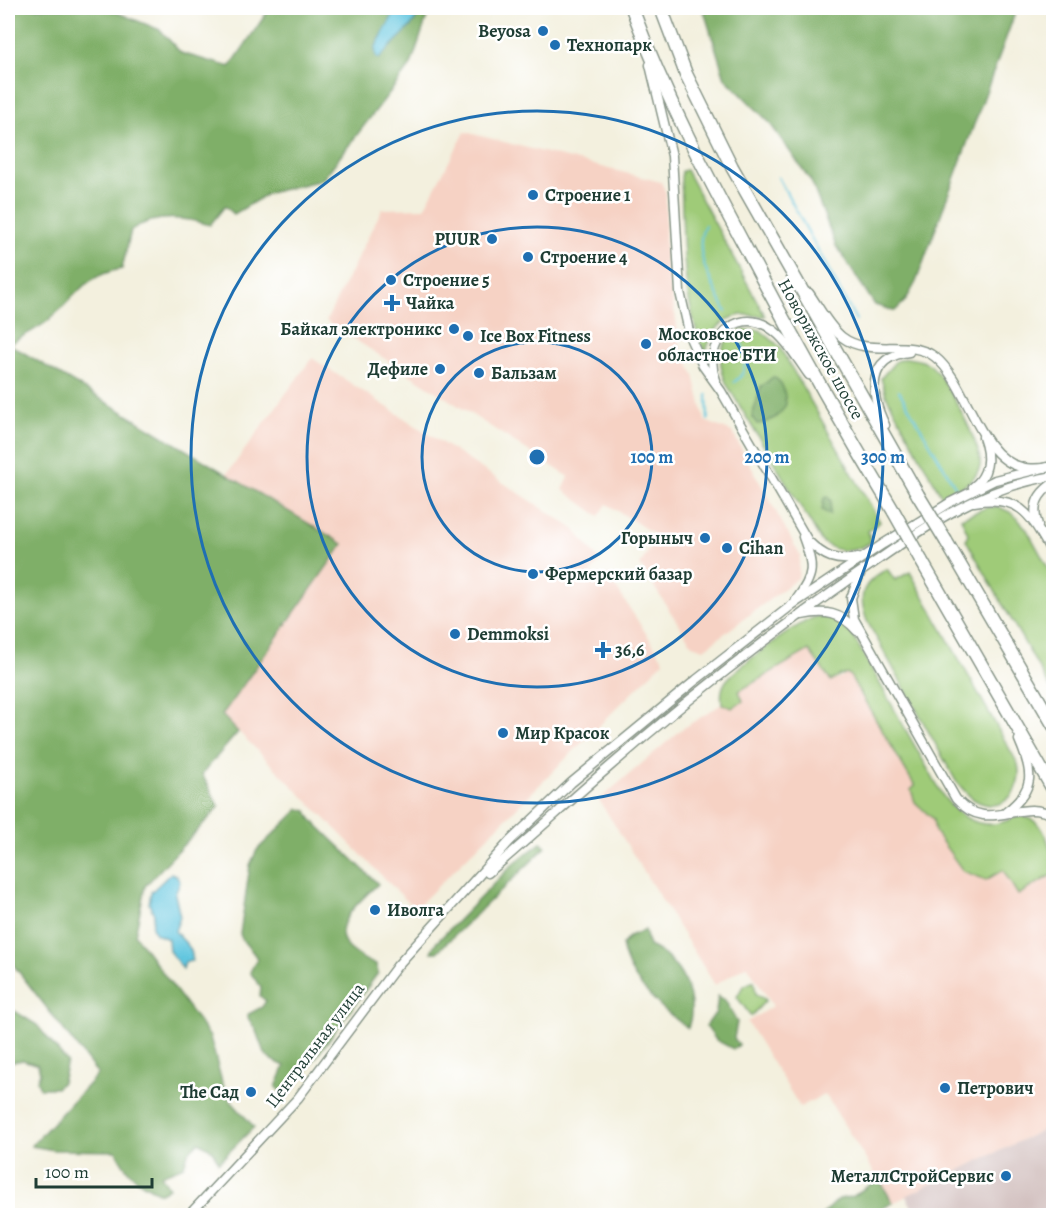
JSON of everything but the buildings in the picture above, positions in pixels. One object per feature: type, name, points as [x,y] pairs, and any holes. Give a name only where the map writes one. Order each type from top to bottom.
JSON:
[{"type":"highway","name":"Новорижское шоссе","points":[[632,8],[700,164],[824,395],[990,677],[1053,791]]},
{"type":"highway","name":"Новорижское шоссе","points":[[661,8],[686,74],[775,246],[898,462],[1053,726]]},
{"type":"street","points":[[644,38],[672,156],[680,292],[684,316],[703,366],[721,391]]},
{"type":"street","points":[[775,246],[842,336],[862,346],[919,351],[934,357],[951,374],[978,425],[996,450],[1012,464],[1023,468],[1050,467]]},
{"type":"street","points":[[824,395],[770,328],[748,321],[737,323],[726,329],[714,345],[711,359],[712,372],[721,391],[808,541],[826,557],[843,561],[864,557]]},
{"type":"street","points":[[898,462],[893,444],[877,409],[873,390],[875,378],[887,360],[905,352],[919,351]]},
{"type":"street","points":[[966,499],[978,483],[988,463],[988,453],[978,425]]},
{"type":"street","points":[[465,893],[616,761],[795,617],[995,480],[1050,467]]},
{"type":"street","points":[[465,893],[510,841],[571,783],[792,605],[864,557],[966,499],[1007,485],[1053,476]]},
{"type":"street","points":[[1042,536],[1035,516],[1037,498],[1053,483]]},
{"type":"street","points":[[966,499],[1009,501],[1025,514],[1042,536],[1053,556]]},
{"type":"street","points":[[792,605],[810,579],[812,570],[811,558],[797,523]]},
{"type":"street","points":[[862,571],[851,598],[854,619],[956,799],[970,812],[980,815],[1038,809],[1053,816]]},
{"type":"street","points":[[795,617],[820,611],[832,613],[847,621],[864,638]]},
{"type":"street","points":[[990,677],[1030,770],[1030,781],[1022,799],[1003,814]]},
{"type":"street","points":[[1028,680],[1053,716]]},
{"type":"street","name":"Центральная улица","points":[[188,1215],[297,1098],[397,966],[465,893]]},
{"type":"shaded area","points":[[465,132],[661,182],[666,193],[665,259],[681,348],[694,375],[705,421],[732,432],[800,555],[798,578],[704,649],[692,645],[640,565],[657,536],[607,504],[599,516],[563,490],[569,477],[326,321],[382,209],[424,208]]},
{"type":"shaded area","points":[[312,358],[574,529],[600,561],[591,572],[596,580],[608,575],[664,661],[415,909],[222,715],[343,544],[227,474]]},
{"type":"shaded area","points":[[809,650],[831,681],[849,674],[915,787],[921,809],[933,819],[935,832],[963,871],[1003,870],[1018,895],[1053,874],[1053,1125],[893,1203],[825,1094],[800,1107],[747,1022],[773,1006],[747,965],[715,985],[599,800],[682,729],[722,704],[732,708],[742,701],[738,692]]},
{"type":"shaded area","points":[[1053,1125],[1053,1215],[916,1215],[906,1196]]},
{"type":"green space","points":[[8,8],[106,8],[160,30],[181,53],[230,67],[270,8],[397,8],[375,48],[390,42],[409,28],[421,8],[430,8],[411,65],[322,180],[269,193],[234,214],[225,206],[210,225],[170,218],[140,225],[131,230],[122,269],[90,281],[46,323],[9,344],[343,544],[222,715],[238,732],[202,774],[219,807],[145,886],[135,935],[210,1037],[222,1082],[230,1100],[254,1127],[219,1162],[212,1150],[199,1142],[188,1153],[184,1166],[161,1175],[169,1188],[161,1193],[134,1177],[124,1166],[116,1151],[54,1150],[31,1146],[98,1074],[8,958]]},
{"type":"green space","points":[[703,8],[1017,8],[916,282],[906,300],[895,311],[875,305],[836,246],[811,181],[769,122],[725,78]]},
{"type":"green space","points":[[686,170],[765,316],[741,315],[727,320],[713,335],[705,355],[691,311],[687,289],[681,178],[682,171]]},
{"type":"green space","points":[[740,330],[760,330],[779,346],[880,522],[868,531],[871,542],[846,551],[835,549],[822,542],[727,385],[722,369],[721,354],[732,335]],"holes":[[[761,386],[777,417],[769,419],[754,409]]]},
{"type":"green space","points":[[907,358],[927,363],[936,371],[962,412],[980,457],[980,466],[974,477],[965,485],[942,497],[886,395],[881,378],[896,361]]},
{"type":"green space","points":[[773,377],[782,385],[786,404],[774,418],[757,424],[752,417],[761,387]]},
{"type":"green space","points":[[824,498],[831,500],[830,515],[822,510]]},
{"type":"green space","points":[[988,507],[999,507],[1012,513],[1026,528],[1053,577],[1053,693],[966,540],[968,534],[961,518]]},
{"type":"green space","points":[[887,569],[895,580],[910,572],[1018,764],[1018,781],[1011,796],[1005,801],[990,805],[977,802],[956,781],[867,621],[862,603],[864,590],[872,579]]},
{"type":"green space","points":[[819,616],[834,618],[852,634],[949,804],[963,816],[978,823],[996,824],[1019,816],[1032,820],[1039,825],[1048,840],[1053,874],[1018,895],[1003,870],[986,880],[963,871],[935,832],[933,819],[915,802],[911,790],[915,786],[849,674],[840,675],[831,681],[809,650],[739,691],[743,701],[732,708],[722,704],[723,686],[732,674],[785,634]]},
{"type":"green space","points":[[299,809],[307,811],[311,819],[378,884],[347,917],[342,935],[346,944],[355,953],[376,964],[378,973],[295,1086],[282,1092],[276,1087],[285,1066],[272,1060],[265,1053],[247,1015],[262,1007],[266,1001],[260,996],[261,988],[250,972],[257,959],[240,934],[250,865],[257,850]]},
{"type":"green space","points":[[541,843],[546,847],[437,952],[431,952],[435,944],[514,863]]},
{"type":"green space","points":[[645,930],[649,946],[669,960],[684,980],[691,1004],[688,1028],[667,1012],[647,992],[625,958],[622,945],[630,936]]},
{"type":"green space","points":[[754,981],[756,994],[766,1000],[751,1016],[737,997],[743,986]]},
{"type":"green space","points":[[718,996],[725,1000],[737,1022],[734,1038],[739,1045],[733,1049],[716,1040],[706,1026],[716,1012]]},
{"type":"green space","points":[[8,1007],[37,1025],[67,1062],[62,1082],[56,1088],[40,1088],[37,1081],[40,1073],[38,1065],[23,1060],[8,1063]]},
{"type":"green space","points":[[879,1179],[893,1203],[869,1215],[822,1215],[839,1199],[851,1197]]},
{"type":"water","points":[[397,8],[421,8],[414,22],[379,59],[376,57],[375,48]]},
{"type":"water","points":[[171,873],[176,875],[180,882],[175,894],[180,917],[175,931],[189,948],[192,956],[192,961],[185,962],[183,969],[169,951],[168,939],[156,934],[152,927],[154,914],[149,904],[151,892]]},
{"type":"waterway","points":[[778,177],[856,320]]},
{"type":"waterway","points":[[705,225],[701,236],[702,258],[726,312]]},
{"type":"waterway","points":[[734,382],[745,368],[744,351],[740,339]]},
{"type":"waterway","points":[[899,391],[956,488]]},
{"type":"waterway","points":[[707,395],[708,420]]},
{"type":"place","name":"Beyosa","points":[[543,31]]},
{"type":"place","name":"Технопарк","points":[[555,45]]},
{"type":"place","name":"Строение 1","points":[[533,195]]},
{"type":"place","name":"PUUR","points":[[492,239]]},
{"type":"place","name":"Строение 4","points":[[528,257]]},
{"type":"place","name":"Строение 5","points":[[391,280]]},
{"type":"place","name":"Чайка","points":[[392,303]]},
{"type":"place","name":"Байкал электроникс","points":[[454,329]]},
{"type":"place","name":"Ice Box Fitness","points":[[468,336]]},
{"type":"place","name":"Московское областное БТИ","points":[[646,344]]},
{"type":"place","name":"Дефиле","points":[[440,369]]},
{"type":"place","name":"Бальзам","points":[[479,373]]},
{"type":"place","name":"Горыныч","points":[[705,538]]},
{"type":"place","name":"Cihan","points":[[727,548]]},
{"type":"place","name":"Фермерский базар","points":[[533,574]]},
{"type":"place","name":"Demmoksi","points":[[455,634]]},
{"type":"place","name":"36,6","points":[[603,650]]},
{"type":"place","name":"Мир Красок","points":[[503,733]]},
{"type":"place","name":"Иволга","points":[[375,910]]},
{"type":"place","name":"Петрович","points":[[945,1088]]},
{"type":"place","name":"The Сад","points":[[251,1092]]},
{"type":"place","name":"МеталлСтройСервис","points":[[1006,1176]]}]
